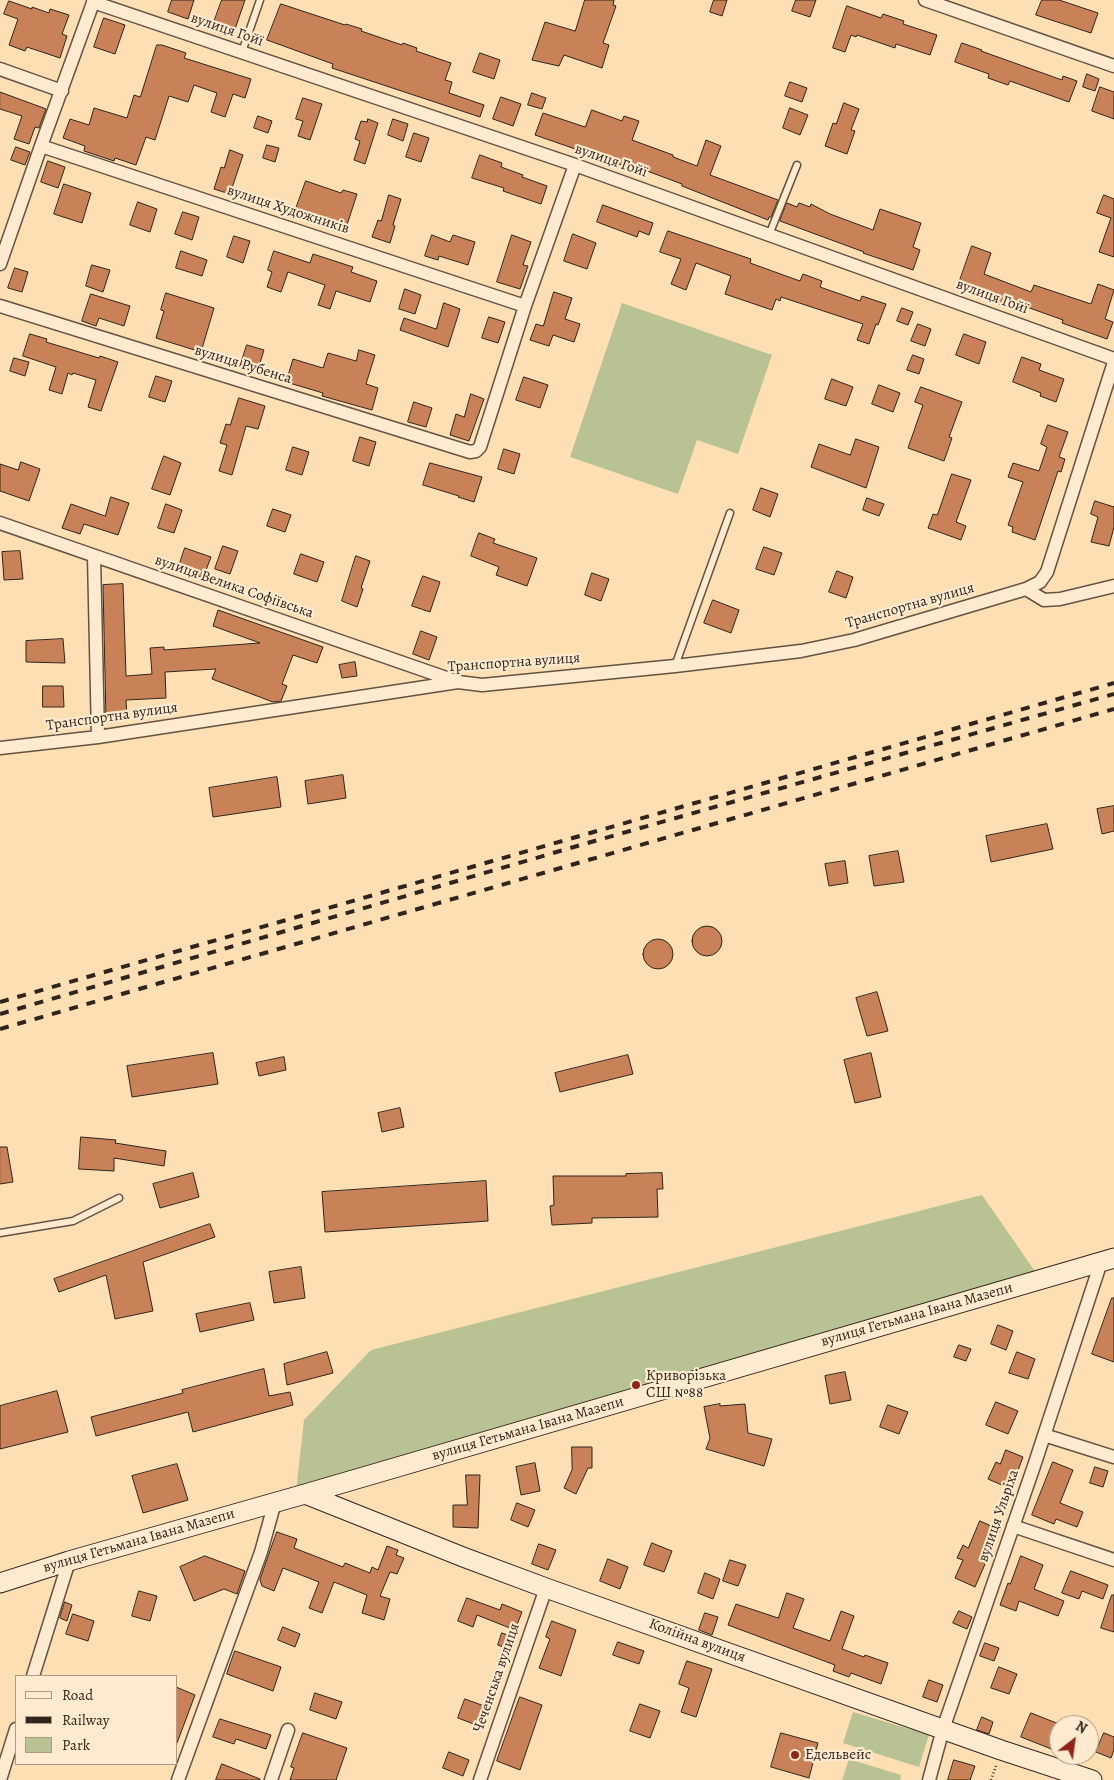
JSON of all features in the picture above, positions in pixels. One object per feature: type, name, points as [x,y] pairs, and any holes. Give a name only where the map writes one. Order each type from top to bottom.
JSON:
[{"type":"main road","name":"вулиця Гетьмана Івана Мазепи","points":[[0,1583],[69,1561],[1107,1260]]},
{"type":"main road","name":"Колійна вулиця","points":[[305,1494],[546,1588],[1001,1750],[1092,1780]]},
{"type":"street","points":[[925,0],[1114,66]]},
{"type":"street","name":"вулиця Гойї","points":[[94,1],[575,165],[1114,361]]},
{"type":"street","points":[[0,264],[94,1]]},
{"type":"street","points":[[0,69],[62,91]]},
{"type":"street","name":"вулиця Художників","points":[[41,146],[525,306]]},
{"type":"street","points":[[525,306],[575,165]]},
{"type":"street","name":"вулиця Рубенса","points":[[0,306],[470,452],[476,451],[480,447],[525,306]]},
{"type":"street","name":"Транспортна вулиця","points":[[0,748],[98,737],[458,682],[482,685],[675,666],[801,651],[854,640],[1026,589],[1040,582],[1047,572],[1114,361]]},
{"type":"street","name":"вулиця Велика Софіївська","points":[[0,523],[458,682]]},
{"type":"street","points":[[94,556],[98,737]]},
{"type":"street","points":[[1026,589],[1044,600],[1060,599],[1114,586]]},
{"type":"street","name":"вулиця Ульріха","points":[[928,1780],[943,1729],[1044,1435],[1107,1260]]},
{"type":"street","points":[[1044,1435],[1114,1457]]},
{"type":"street","points":[[178,1780],[261,1552],[275,1502]]},
{"type":"street","points":[[1013,1526],[1114,1560]]},
{"type":"street","points":[[33,1675],[69,1561]]},
{"type":"street","name":"Чеченська вулиця","points":[[480,1780],[546,1588]]},
{"type":"street","points":[[271,1780],[288,1730]]},
{"type":"street","points":[[0,1780],[15,1732]]},
{"type":"lane","points":[[242,52],[260,0]]},
{"type":"lane","points":[[769,234],[797,165]]},
{"type":"lane","points":[[675,666],[730,513]]},
{"type":"lane","points":[[0,1233],[73,1221],[119,1198]]},
{"type":"green space","points":[[622,303],[772,355],[738,454],[697,440],[678,494],[570,457]]},
{"type":"green space","points":[[982,1195],[1041,1280],[295,1500],[304,1420],[371,1350]]},
{"type":"green space","points":[[853,1712],[929,1735],[919,1767],[843,1743]]},
{"type":"green space","points":[[849,1759],[901,1775],[900,1780],[842,1780]]},
{"type":"building","points":[[172,0],[194,0],[188,19],[168,12]]},
{"type":"building","points":[[222,0],[245,0],[235,29],[214,22]]},
{"type":"building","points":[[585,0],[614,0],[613,5],[616,6],[603,43],[609,45],[602,68],[564,55],[559,66],[532,60],[545,22],[575,31]]},
{"type":"building","points":[[714,0],[727,0],[722,16],[710,12]]},
{"type":"building","points":[[796,0],[816,0],[810,17],[792,11]]},
{"type":"building","points":[[1042,0],[1059,0],[1098,13],[1091,33],[1036,15]]},
{"type":"building","points":[[9,1],[49,13],[50,9],[69,15],[62,34],[67,36],[60,58],[27,47],[25,51],[9,45],[18,19],[4,14]]},
{"type":"building","points":[[281,4],[362,29],[361,31],[402,45],[403,43],[417,48],[416,51],[451,63],[445,80],[452,82],[449,93],[484,105],[480,117],[332,68],[333,64],[267,40]]},
{"type":"building","points":[[847,6],[881,18],[883,14],[904,21],[903,24],[937,35],[930,55],[896,44],[895,48],[857,35],[856,37],[851,35],[845,52],[833,48]]},
{"type":"building","points":[[104,18],[125,25],[115,54],[94,47]]},
{"type":"building","points":[[962,43],[1062,80],[1063,76],[1077,81],[1069,102],[1010,81],[1008,85],[988,78],[989,74],[955,62]]},
{"type":"building","points":[[157,45],[186,53],[184,58],[251,79],[245,98],[233,94],[225,117],[211,112],[217,93],[194,85],[188,102],[169,96],[155,140],[146,137],[136,165],[115,158],[114,161],[84,151],[85,146],[63,138],[70,119],[89,125],[94,108],[127,118],[134,95],[140,97]]},
{"type":"building","points":[[480,53],[500,60],[494,79],[473,72]]},
{"type":"building","points":[[1087,74],[1099,79],[1095,91],[1083,87]]},
{"type":"building","points":[[790,82],[807,88],[802,102],[785,96]]},
{"type":"building","points":[[1100,87],[1114,92],[1114,119],[1092,111]]},
{"type":"building","points":[[0,92],[46,109],[39,128],[35,127],[29,144],[14,139],[22,116],[0,109]]},
{"type":"building","points":[[532,93],[546,98],[542,109],[528,105]]},
{"type":"building","points":[[501,97],[521,104],[513,126],[493,119]]},
{"type":"building","points":[[303,98],[322,104],[310,140],[298,136],[303,121],[296,119]]},
{"type":"building","points":[[844,103],[859,109],[851,130],[855,131],[847,154],[825,146],[833,123],[836,124]]},
{"type":"building","points":[[790,108],[808,115],[800,135],[783,128]]},
{"type":"building","points":[[592,110],[622,121],[624,116],[639,121],[632,140],[697,166],[706,140],[721,146],[710,175],[778,200],[771,217],[768,220],[631,165],[630,168],[535,135],[543,113],[585,127]]},
{"type":"building","points":[[258,116],[272,121],[268,133],[254,128]]},
{"type":"building","points":[[368,119],[378,123],[365,164],[354,160],[360,141],[355,139],[361,121],[367,122]]},
{"type":"building","points":[[393,119],[408,124],[403,141],[388,135]]},
{"type":"building","points":[[414,133],[429,138],[421,162],[406,157]]},
{"type":"building","points":[[267,145],[279,148],[275,162],[263,158]]},
{"type":"building","points":[[16,147],[30,152],[25,165],[11,160]]},
{"type":"building","points":[[230,150],[243,155],[230,194],[214,189],[221,167],[224,168]]},
{"type":"building","points":[[480,155],[502,163],[501,167],[523,175],[522,177],[547,186],[541,204],[503,191],[504,188],[472,178]]},
{"type":"building","points":[[48,161],[65,167],[58,188],[41,182]]},
{"type":"building","points":[[306,181],[341,193],[343,190],[357,194],[345,231],[310,219],[309,222],[293,217]]},
{"type":"building","points":[[64,184],[91,193],[82,223],[54,214]]},
{"type":"building","points":[[389,195],[401,199],[390,243],[372,237],[378,220],[381,221]]},
{"type":"building","points":[[1104,195],[1114,199],[1114,257],[1099,252],[1111,218],[1097,213]]},
{"type":"building","points":[[138,202],[157,209],[150,232],[130,225]]},
{"type":"building","points":[[787,203],[797,207],[799,203],[810,207],[811,204],[830,214],[873,230],[880,209],[921,223],[913,247],[920,250],[913,270],[780,221]]},
{"type":"building","points":[[603,205],[653,223],[649,235],[639,231],[637,237],[597,222]]},
{"type":"building","points":[[183,212],[199,217],[192,240],[175,234]]},
{"type":"building","points":[[668,231],[751,259],[750,263],[800,281],[803,274],[822,281],[820,287],[860,301],[862,296],[886,304],[869,344],[857,340],[863,324],[781,297],[780,301],[776,299],[772,310],[725,294],[731,276],[696,263],[686,290],[671,284],[681,259],[660,252]]},
{"type":"building","points":[[573,234],[596,243],[587,269],[564,261]]},
{"type":"building","points":[[432,235],[450,242],[453,235],[475,242],[468,265],[439,256],[438,260],[425,256]]},
{"type":"building","points":[[512,235],[531,242],[523,265],[528,266],[520,289],[497,282]]},
{"type":"building","points":[[234,236],[250,241],[243,263],[227,257]]},
{"type":"building","points":[[972,246],[991,253],[984,274],[1031,292],[1034,285],[1091,304],[1098,284],[1114,290],[1105,319],[1113,322],[1107,339],[1062,323],[1063,320],[1013,302],[1011,308],[990,301],[992,295],[959,283]]},
{"type":"building","points":[[181,251],[207,260],[202,276],[176,268]]},
{"type":"building","points":[[274,251],[310,263],[313,254],[353,267],[351,272],[377,281],[370,302],[336,291],[330,309],[318,305],[325,285],[288,272],[281,292],[267,287],[272,272],[268,270]]},
{"type":"building","points":[[92,265],[110,270],[103,292],[86,286]]},
{"type":"building","points":[[15,268],[28,272],[22,292],[8,288]]},
{"type":"building","points":[[405,289],[421,295],[415,314],[399,309]]},
{"type":"building","points":[[554,292],[572,298],[565,319],[580,324],[574,342],[553,335],[549,346],[530,340],[536,324],[543,326]]},
{"type":"building","points":[[166,293],[214,308],[201,352],[156,338],[164,311],[161,310]]},
{"type":"building","points":[[91,294],[130,306],[124,326],[99,318],[96,326],[82,321]]},
{"type":"building","points":[[444,303],[460,309],[448,347],[400,330],[404,318],[436,329]]},
{"type":"building","points":[[902,308],[913,312],[908,325],[897,321]]},
{"type":"building","points":[[489,317],[505,322],[498,343],[482,338]]},
{"type":"building","points":[[918,324],[931,329],[925,346],[911,341]]},
{"type":"building","points":[[30,334],[47,339],[46,342],[118,362],[101,411],[88,407],[96,380],[68,373],[62,394],[49,390],[56,367],[23,356]]},
{"type":"building","points":[[964,334],[986,342],[979,364],[956,355]]},
{"type":"building","points":[[247,345],[264,350],[257,372],[240,367]]},
{"type":"building","points":[[359,350],[375,355],[366,384],[378,388],[372,410],[322,396],[323,393],[286,382],[293,359],[323,368],[328,353],[356,361]]},
{"type":"building","points":[[913,355],[924,359],[919,374],[907,370]]},
{"type":"building","points":[[1022,357],[1041,364],[1039,370],[1064,379],[1056,402],[1040,396],[1041,393],[1013,382]]},
{"type":"building","points":[[14,358],[29,362],[25,376],[10,371]]},
{"type":"building","points":[[156,376],[172,381],[165,402],[149,397]]},
{"type":"building","points":[[524,377],[548,385],[540,408],[516,400]]},
{"type":"building","points":[[832,379],[853,387],[846,406],[825,399]]},
{"type":"building","points":[[879,385],[900,393],[893,412],[872,404]]},
{"type":"building","points":[[921,387],[962,402],[949,437],[952,438],[944,461],[908,448],[923,405],[915,402]]},
{"type":"building","points":[[471,394],[484,399],[469,441],[450,435],[456,414],[464,417]]},
{"type":"building","points":[[239,398],[265,406],[258,429],[246,426],[232,475],[219,471],[227,445],[220,443],[226,424],[230,425]]},
{"type":"building","points":[[414,402],[432,408],[426,427],[408,422]]},
{"type":"building","points":[[1048,425],[1068,432],[1059,457],[1065,459],[1061,472],[1058,471],[1035,540],[1012,532],[1013,527],[1008,525],[1023,482],[1008,477],[1013,463],[1039,471],[1047,447],[1041,444]]},
{"type":"building","points":[[360,437],[376,442],[369,466],[353,461]]},
{"type":"building","points":[[856,439],[879,447],[866,488],[811,467],[819,444],[850,455]]},
{"type":"building","points":[[293,447],[309,452],[302,475],[286,470]]},
{"type":"building","points":[[504,449],[520,454],[514,474],[498,469]]},
{"type":"building","points":[[164,456],[181,463],[170,495],[152,489]]},
{"type":"building","points":[[21,462],[40,469],[29,501],[0,491],[0,464],[18,470]]},
{"type":"building","points":[[430,463],[482,477],[474,502],[423,485]]},
{"type":"building","points":[[952,474],[971,480],[956,522],[966,526],[961,540],[928,528],[933,514],[937,515]]},
{"type":"building","points":[[761,488],[778,494],[770,517],[753,510]]},
{"type":"building","points":[[111,497],[129,503],[118,535],[84,524],[80,534],[62,528],[71,504],[105,516]]},
{"type":"building","points":[[867,498],[884,504],[879,516],[863,510]]},
{"type":"building","points":[[1095,501],[1114,507],[1114,527],[1109,546],[1091,542],[1098,517],[1091,514]]},
{"type":"building","points":[[166,504],[182,510],[174,533],[158,528]]},
{"type":"building","points":[[273,509],[291,515],[285,532],[267,526]]},
{"type":"building","points":[[479,533],[495,539],[493,543],[537,558],[527,586],[496,575],[499,567],[471,556]]},
{"type":"building","points":[[223,546],[238,551],[230,574],[215,569]]},
{"type":"building","points":[[764,547],[782,553],[774,575],[756,569]]},
{"type":"building","points":[[185,548],[211,557],[203,578],[178,569]]},
{"type":"building","points":[[20,551],[23,579],[4,580],[2,552]]},
{"type":"building","points":[[301,554],[324,562],[317,582],[294,574]]},
{"type":"building","points":[[356,556],[370,561],[357,607],[342,601]]},
{"type":"building","points":[[837,571],[853,577],[846,598],[829,592]]},
{"type":"building","points":[[592,573],[609,579],[601,601],[585,595]]},
{"type":"building","points":[[423,576],[440,582],[430,612],[412,606]]},
{"type":"building","points":[[123,584],[126,676],[152,674],[150,648],[164,647],[164,650],[260,643],[213,626],[218,610],[323,647],[317,663],[293,655],[282,684],[287,686],[281,701],[273,702],[212,679],[216,669],[165,672],[166,698],[126,700],[127,718],[106,719],[103,585]]},
{"type":"building","points":[[713,600],[739,610],[731,633],[704,623]]},
{"type":"building","points":[[421,631],[437,637],[429,660],[413,654]]},
{"type":"building","points":[[63,639],[65,663],[26,662],[26,641]]},
{"type":"building","points":[[355,662],[357,676],[342,678],[339,665]]},
{"type":"building","points":[[43,686],[63,686],[64,707],[43,707]]},
{"type":"building","points":[[343,775],[346,798],[308,804],[305,781]]},
{"type":"building","points":[[277,777],[281,807],[213,817],[209,788]]},
{"type":"building","points":[[1114,806],[1114,831],[1102,834],[1097,809]]},
{"type":"building","points":[[1047,824],[1053,849],[991,862],[986,836]]},
{"type":"building","points":[[898,851],[904,882],[874,886],[869,856]]},
{"type":"building","points":[[845,861],[848,883],[829,886],[825,864]]},
{"type":"building","points":[[707,926],[717,931],[722,941],[717,951],[707,956],[697,951],[692,941],[697,931]]},
{"type":"building","points":[[658,939],[668,944],[673,954],[668,964],[658,969],[648,964],[643,954],[648,944]]},
{"type":"building","points":[[877,992],[888,1031],[867,1036],[856,998]]},
{"type":"building","points":[[213,1053],[218,1084],[132,1097],[127,1066]]},
{"type":"building","points":[[871,1053],[881,1097],[855,1103],[844,1060]]},
{"type":"building","points":[[628,1055],[633,1074],[560,1092],[555,1073]]},
{"type":"building","points":[[284,1057],[286,1070],[259,1076],[256,1063]]},
{"type":"building","points":[[400,1108],[404,1127],[382,1132],[378,1113]]},
{"type":"building","points":[[81,1137],[116,1140],[115,1143],[166,1151],[164,1166],[114,1158],[114,1171],[79,1169]]},
{"type":"building","points":[[0,1147],[7,1147],[13,1182],[0,1184]]},
{"type":"building","points":[[193,1173],[199,1197],[160,1208],[153,1184]]},
{"type":"building","points":[[662,1173],[663,1189],[657,1189],[658,1217],[592,1218],[592,1223],[552,1225],[550,1206],[554,1205],[553,1176],[626,1176],[626,1174]]},
{"type":"building","points":[[486,1181],[488,1221],[325,1232],[322,1192]]},
{"type":"building","points":[[210,1224],[215,1237],[143,1262],[153,1311],[115,1319],[106,1275],[59,1292],[54,1279]]},
{"type":"building","points":[[301,1267],[305,1298],[274,1303],[269,1272]]},
{"type":"building","points":[[1112,1298],[1114,1298],[1114,1362],[1092,1354]]},
{"type":"building","points":[[250,1303],[254,1320],[200,1332],[196,1314]]},
{"type":"building","points":[[998,1325],[1013,1331],[1006,1350],[991,1344]]},
{"type":"building","points":[[959,1345],[971,1349],[966,1361],[954,1357]]},
{"type":"building","points":[[327,1352],[333,1373],[287,1385],[284,1364]]},
{"type":"building","points":[[1017,1352],[1035,1359],[1028,1379],[1009,1373]]},
{"type":"building","points":[[264,1369],[269,1396],[290,1392],[293,1405],[193,1432],[188,1412],[96,1436],[91,1417],[183,1393],[182,1390]]},
{"type":"building","points":[[845,1372],[851,1400],[830,1404],[825,1376]]},
{"type":"building","points":[[57,1391],[68,1432],[0,1449],[0,1406]]},
{"type":"building","points":[[996,1402],[1018,1411],[1008,1434],[986,1425]]},
{"type":"building","points":[[720,1404],[720,1406],[745,1404],[748,1433],[772,1439],[764,1466],[706,1449],[710,1438],[704,1407]]},
{"type":"building","points":[[888,1405],[908,1412],[899,1434],[880,1427]]},
{"type":"building","points":[[572,1447],[592,1447],[592,1468],[588,1468],[576,1494],[564,1488],[572,1470]]},
{"type":"building","points":[[1006,1450],[1023,1457],[1011,1489],[988,1479],[996,1462],[1000,1464]]},
{"type":"building","points":[[1053,1462],[1073,1470],[1060,1503],[1083,1512],[1077,1527],[1056,1519],[1054,1524],[1032,1515]]},
{"type":"building","points":[[535,1463],[540,1491],[521,1495],[516,1467]]},
{"type":"building","points":[[177,1464],[188,1500],[143,1513],[132,1476]]},
{"type":"building","points":[[1095,1467],[1108,1471],[1103,1487],[1090,1483]]},
{"type":"building","points":[[466,1475],[480,1475],[478,1528],[453,1527],[453,1505],[467,1505]]},
{"type":"building","points":[[517,1503],[535,1510],[528,1527],[511,1520]]},
{"type":"building","points":[[980,1521],[1000,1530],[975,1587],[955,1578],[963,1560],[957,1558],[963,1545],[968,1548]]},
{"type":"building","points":[[277,1532],[297,1539],[294,1548],[343,1567],[345,1563],[370,1573],[372,1567],[378,1570],[387,1546],[398,1550],[396,1555],[404,1558],[397,1574],[390,1572],[380,1596],[390,1599],[384,1620],[362,1613],[367,1595],[334,1582],[322,1613],[309,1608],[319,1582],[283,1568],[274,1591],[262,1586],[260,1580]]},
{"type":"building","points":[[652,1543],[672,1551],[664,1572],[644,1565]]},
{"type":"building","points":[[539,1544],[556,1550],[548,1570],[532,1564]]},
{"type":"building","points":[[205,1556],[245,1571],[237,1594],[224,1589],[194,1601],[180,1567]]},
{"type":"building","points":[[1021,1556],[1043,1565],[1034,1589],[1064,1601],[1058,1616],[1019,1601],[1016,1611],[1000,1605]]},
{"type":"building","points":[[608,1559],[628,1567],[620,1589],[600,1581]]},
{"type":"building","points":[[730,1560],[746,1565],[738,1586],[723,1581]]},
{"type":"building","points":[[1071,1571],[1108,1585],[1103,1599],[1082,1591],[1079,1599],[1062,1593]]},
{"type":"building","points":[[705,1573],[720,1579],[713,1599],[698,1593]]},
{"type":"building","points":[[139,1591],[157,1596],[150,1621],[132,1616]]},
{"type":"building","points":[[787,1593],[804,1599],[793,1628],[830,1641],[841,1611],[854,1616],[842,1649],[888,1663],[881,1684],[851,1673],[849,1677],[833,1671],[835,1665],[728,1625],[736,1604],[778,1618]]},
{"type":"building","points":[[1112,1595],[1114,1595],[1114,1632],[1101,1628]]},
{"type":"building","points":[[467,1598],[500,1610],[502,1604],[522,1612],[515,1630],[477,1615],[473,1627],[458,1621]]},
{"type":"building","points":[[65,1602],[72,1605],[67,1621],[60,1618]]},
{"type":"building","points":[[959,1611],[972,1617],[967,1629],[953,1623]]},
{"type":"building","points":[[705,1613],[718,1617],[712,1635],[699,1630]]},
{"type":"building","points":[[73,1614],[94,1621],[88,1641],[66,1634]]},
{"type":"building","points":[[552,1621],[576,1630],[561,1676],[539,1668],[550,1639],[546,1637]]},
{"type":"building","points":[[283,1627],[300,1634],[295,1647],[278,1640]]},
{"type":"building","points":[[502,1633],[515,1638],[511,1650],[498,1645]]},
{"type":"building","points":[[618,1642],[644,1651],[639,1664],[613,1655]]},
{"type":"building","points":[[985,1643],[999,1648],[994,1661],[980,1656]]},
{"type":"building","points":[[235,1651],[281,1667],[273,1691],[227,1674]]},
{"type":"building","points":[[687,1661],[712,1669],[696,1717],[681,1712],[689,1688],[679,1684]]},
{"type":"building","points":[[999,1667],[1017,1674],[1009,1694],[991,1688]]},
{"type":"building","points":[[929,1680],[943,1685],[937,1702],[923,1697]]},
{"type":"building","points":[[178,1688],[195,1695],[178,1740]]},
{"type":"building","points":[[315,1693],[342,1702],[336,1719],[310,1710]]},
{"type":"building","points":[[520,1697],[542,1705],[520,1770],[497,1761]]},
{"type":"building","points":[[465,1699],[487,1707],[479,1726],[458,1718]]},
{"type":"building","points":[[640,1704],[660,1711],[650,1738],[630,1731]]},
{"type":"building","points":[[1031,1713],[1049,1720],[1049,1748],[1021,1737]]},
{"type":"building","points":[[982,1717],[993,1722],[989,1734],[977,1730]]},
{"type":"building","points":[[220,1719],[271,1735],[266,1749],[236,1739],[234,1744],[213,1737]]},
{"type":"building","points":[[303,1733],[347,1748],[336,1780],[290,1780],[294,1768],[291,1767]]},
{"type":"building","name":"Едельвейс","points":[[781,1733],[818,1743],[809,1778],[771,1767]]},
{"type":"building","points":[[1104,1733],[1114,1737],[1114,1750],[1111,1758],[1099,1753],[1099,1745]]},
{"type":"building","points":[[449,1752],[469,1760],[463,1776],[443,1768]]},
{"type":"building","points":[[954,1760],[975,1766],[970,1780],[948,1780]]},
{"type":"building","points":[[222,1764],[260,1779],[260,1780],[216,1780]]},
{"type":"railway","points":[[0,1002],[1114,683]]},
{"type":"railway","points":[[0,1014],[591,842],[1114,694]]},
{"type":"railway","points":[[0,1029],[1114,709]]},
{"type":"place","name":"Криворізька СШ №88","points":[[636,1385]]},
{"type":"place","name":"Едельвейс","points":[[795,1755]]}]
